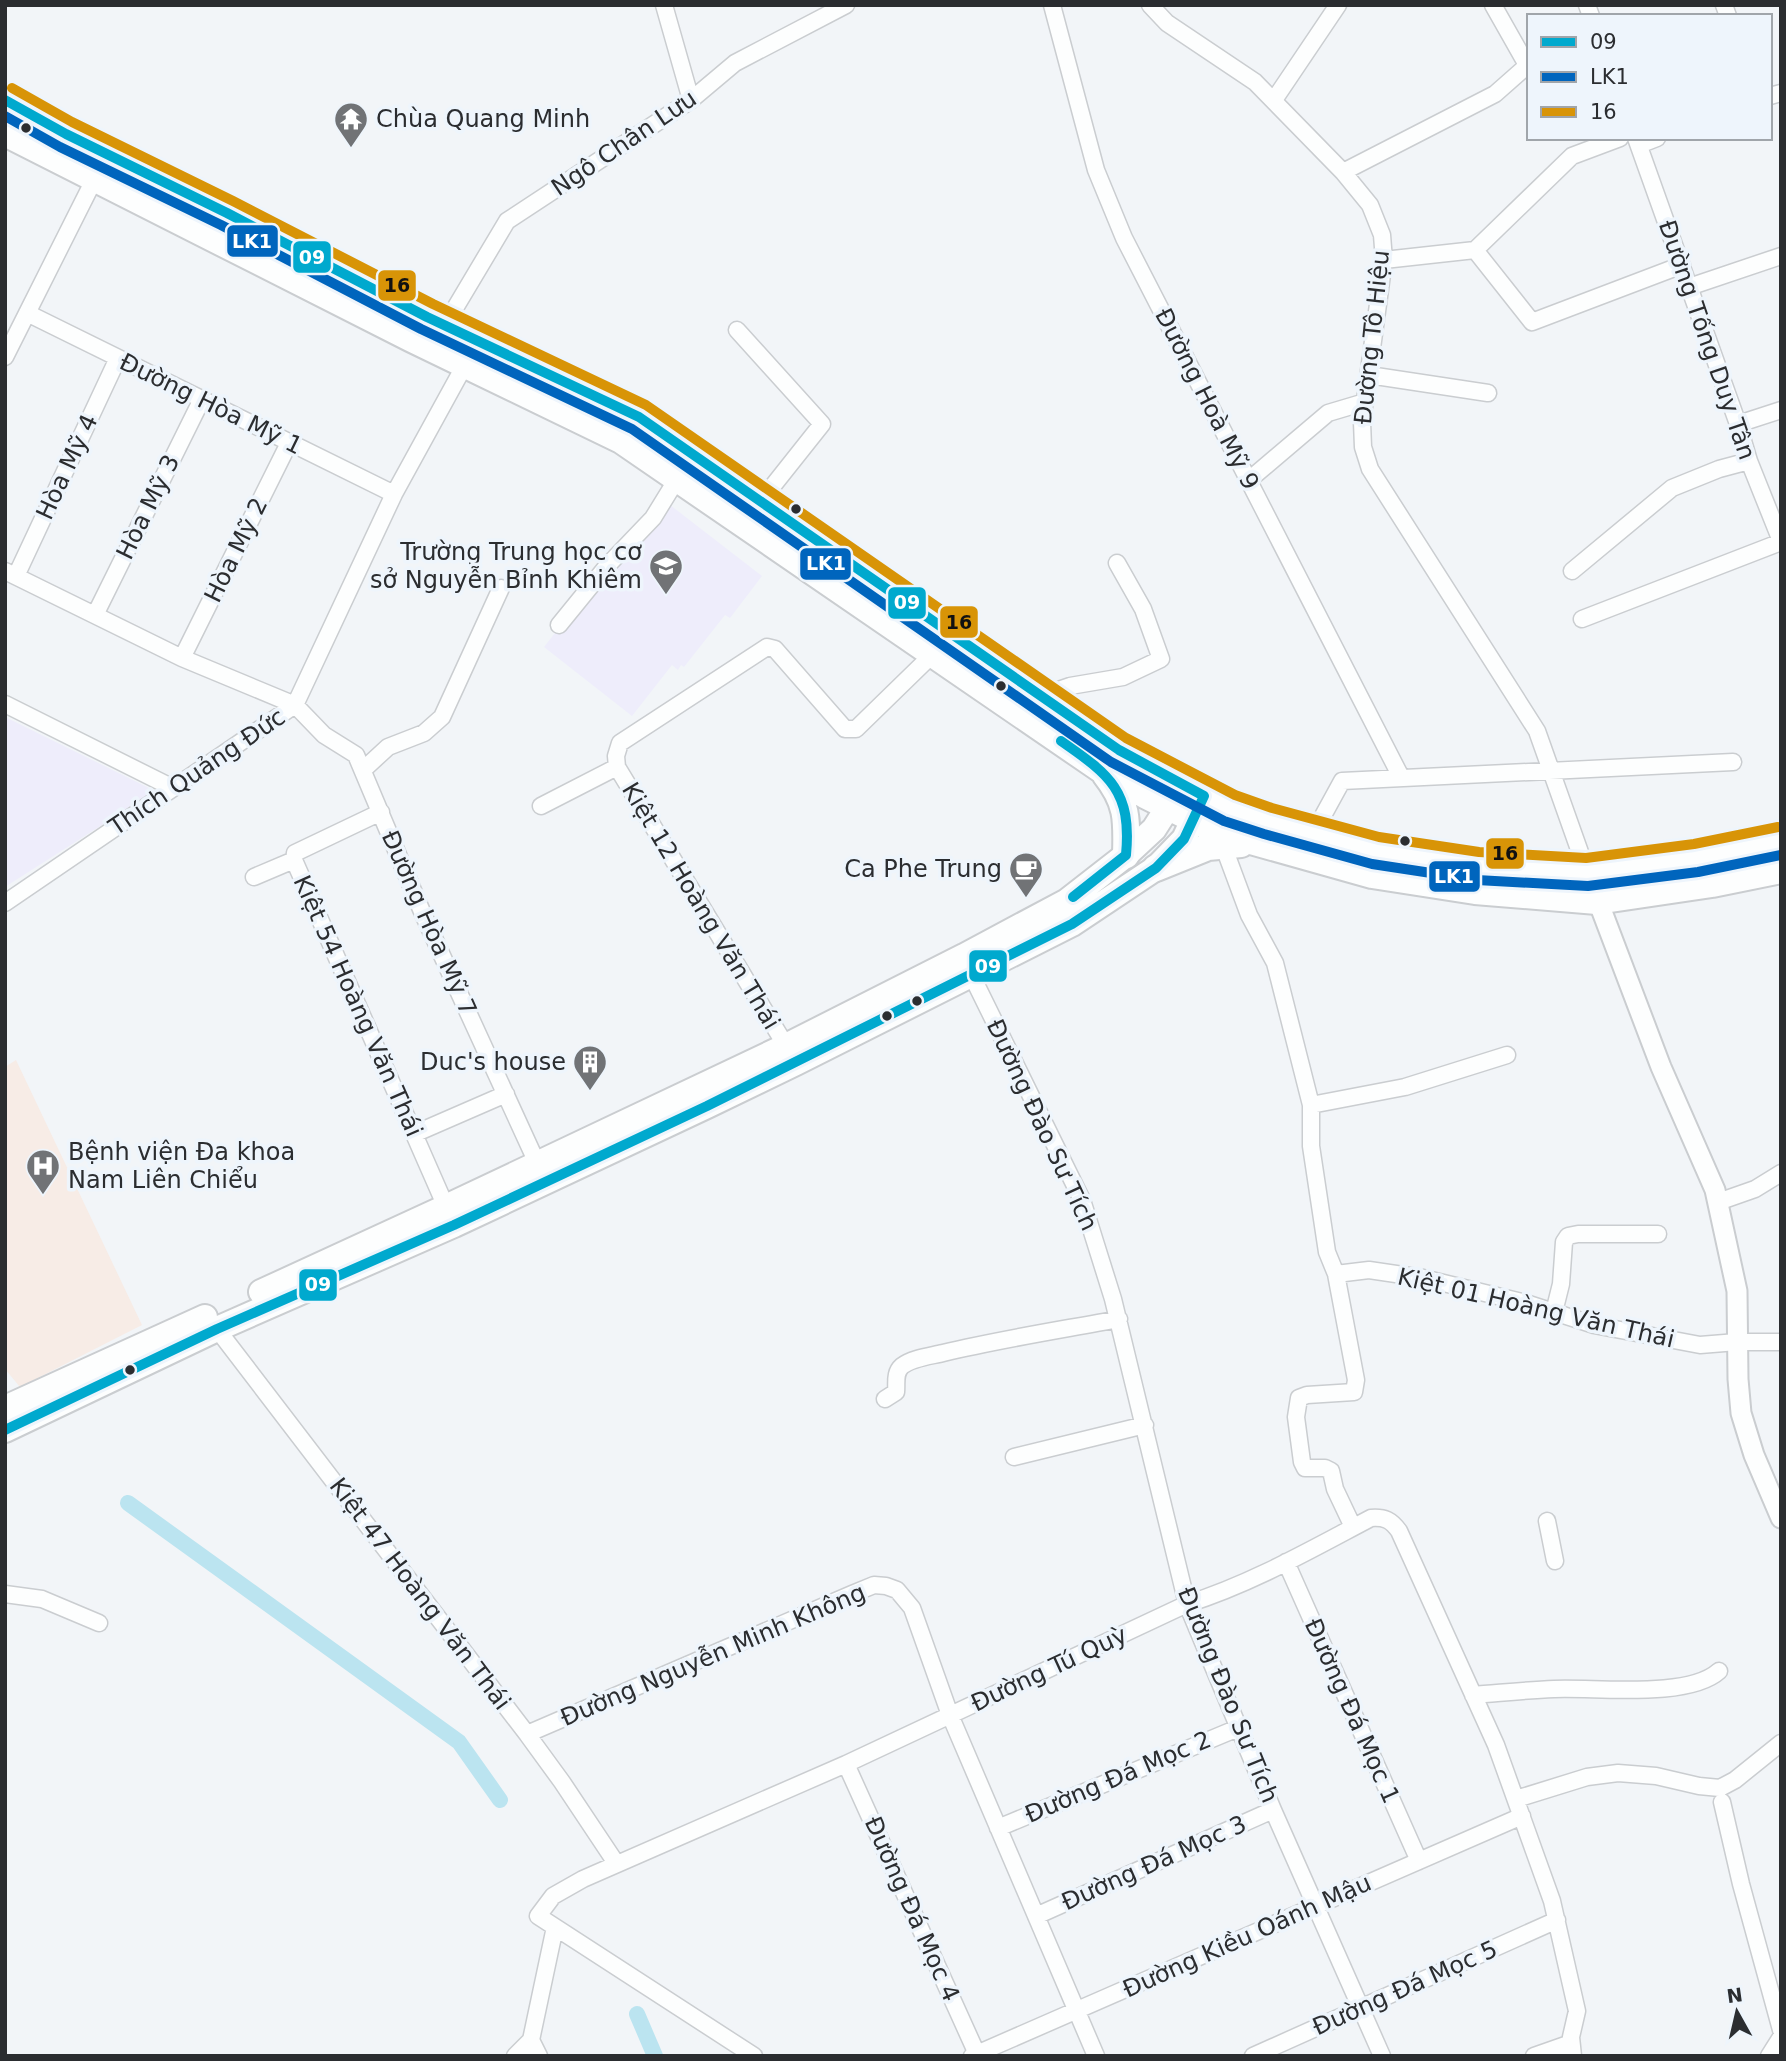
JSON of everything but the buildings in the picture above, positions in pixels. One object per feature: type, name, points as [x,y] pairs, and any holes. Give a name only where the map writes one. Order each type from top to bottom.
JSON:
[{"type":"highway","points":[[5,100],[445,325],[639,417],[1185,796],[1194,820],[1219,832],[1372,875],[1475,891],[1597,901],[1712,884],[1781,870]]},
{"type":"highway","points":[[5,133],[621,440],[1102,770],[1145,795],[1185,796],[1377,851],[1478,866],[1587,872],[1696,858],[1781,841]]},
{"type":"highway","points":[[1102,770],[1119,791],[1127,821],[1126,855]]},
{"type":"highway","points":[[1156,868],[1208,847],[1261,845]]},
{"type":"main road","points":[[5,1430],[89,1380],[786,1046],[964,957],[1067,901],[1126,855],[1185,796]]},
{"type":"main road","points":[[5,1408],[89,1380],[217,1329],[454,1225],[796,1063],[1072,924],[1156,868],[1184,839],[1194,820]]},
{"type":"street","points":[[664,5],[691,100]]},
{"type":"street","name":"Ngô Chân Lưu","points":[[445,325],[507,221],[691,100],[735,63],[846,5]]},
{"type":"street","name":"Đường Hoà Mỹ 9","points":[[1052,5],[1096,170],[1129,249],[1401,777]]},
{"type":"street","name":"Đường Tô Hiệu","points":[[1150,5],[1167,23],[1255,82],[1343,172],[1370,205],[1382,235],[1384,260],[1362,422],[1363,447],[1370,469],[1537,730],[1587,872]]},
{"type":"street","points":[[1274,100],[1338,5]]},
{"type":"street","points":[[1493,5],[1527,62]]},
{"type":"street","points":[[1343,172],[1495,94],[1527,65]]},
{"type":"street","points":[[1384,260],[1475,250],[1572,156],[1615,140]]},
{"type":"street","name":"Đường Tống Duy Tân","points":[[1637,142],[1749,461],[1781,542]]},
{"type":"street","points":[[5,357],[107,154]]},
{"type":"street","points":[[1475,250],[1532,322],[1682,265]]},
{"type":"street","points":[[1689,288],[1781,256]]},
{"type":"street","name":"Đường Hòa Mỹ 1","points":[[27,313],[394,495]]},
{"type":"street","points":[[737,330],[822,424],[760,502]]},
{"type":"street","name":"Thích Quảng Đức","points":[[5,904],[295,705],[394,495],[478,341]]},
{"type":"street","name":"Hòa Mỹ 4","points":[[11,573],[118,358]]},
{"type":"street","points":[[1369,375],[1488,393]]},
{"type":"street","name":"Hòa Mỹ 3","points":[[95,615],[202,400]]},
{"type":"street","points":[[1249,481],[1328,413],[1365,402]]},
{"type":"street","points":[[1738,424],[1781,410]]},
{"type":"street","name":"Hòa Mỹ 2","points":[[182,658],[289,443]]},
{"type":"street","points":[[1572,571],[1672,488],[1719,469],[1749,461]]},
{"type":"street","points":[[559,625],[607,566],[653,519],[677,479]]},
{"type":"street","points":[[1582,619],[1781,542]]},
{"type":"street","points":[[1041,696],[1070,687],[1123,677],[1161,659],[1143,610],[1117,563]]},
{"type":"street","points":[[11,573],[182,658],[295,705]]},
{"type":"street","points":[[363,770],[388,747],[424,733],[442,717],[501,588]]},
{"type":"street","points":[[541,806],[617,767],[616,756],[620,743],[767,647],[775,649],[845,729],[856,729],[933,654]]},
{"type":"street","points":[[5,704],[173,788]]},
{"type":"street","name":"Đường Hòa Mỹ 7","points":[[295,705],[324,734],[356,755],[423,914],[537,1163]]},
{"type":"street","points":[[1313,834],[1342,781],[1733,762]]},
{"type":"street","name":"Kiệt 12 Hoàng Văn Thái","points":[[617,767],[786,1046]]},
{"type":"street","name":"Kiệt 54 Hoàng Văn Thái","points":[[381,812],[295,853],[294,860],[446,1207]]},
{"type":"street","points":[[1223,845],[1249,915],[1275,962],[1311,1105],[1311,1146],[1327,1252],[1336,1274],[1356,1380],[1354,1392],[1302,1396],[1297,1401],[1297,1426],[1303,1465],[1308,1469],[1325,1468],[1331,1471],[1335,1489],[1353,1527]]},
{"type":"street","points":[[254,877],[294,860]]},
{"type":"street","points":[[1587,872],[1661,1068],[1715,1190],[1737,1291],[1741,1413],[1754,1455],[1781,1518]]},
{"type":"street","name":"Đường Đào Sư Tích","points":[[971,974],[1082,1200],[1119,1319],[1187,1604],[1273,1810],[1382,2056]]},
{"type":"street","points":[[1311,1105],[1405,1087],[1507,1055]]},
{"type":"street","points":[[414,1134],[506,1094]]},
{"type":"street","points":[[1718,1202],[1755,1189],[1781,1173]]},
{"type":"street","points":[[1554,1312],[1561,1284],[1564,1242],[1568,1236],[1658,1234]]},
{"type":"street","name":"Kiệt 01 Hoàng Văn Thái","points":[[1336,1274],[1369,1270],[1423,1278],[1526,1303],[1594,1325],[1700,1345],[1781,1342]]},
{"type":"street","points":[[885,1399],[896,1392],[896,1375],[904,1365],[958,1350],[1119,1319]]},
{"type":"street","name":"Kiệt 47 Hoàng Văn Thái","points":[[217,1329],[527,1734],[616,1863]]},
{"type":"street","points":[[1014,1457],[1145,1425]]},
{"type":"street","name":"Đường Tú Quỳ","points":[[555,1927],[538,1916],[553,1896],[583,1879],[846,1764],[1187,1604],[1210,1597],[1286,1562],[1371,1518],[1382,1517],[1393,1522],[1399,1531],[1496,1745],[1516,1799],[1552,1901],[1577,2011],[1572,2050]]},
{"type":"street","points":[[1547,1521],[1555,1561]]},
{"type":"street","name":"Đường Đá Mọc 1","points":[[1286,1562],[1419,1861]]},
{"type":"street","name":"Đường Nguyễn Minh Không","points":[[527,1734],[874,1585],[897,1590],[912,1608],[950,1715],[1096,2056]]},
{"type":"street","points":[[5,1594],[42,1600],[99,1623]]},
{"type":"street","points":[[1473,1695],[1556,1689],[1674,1688],[1712,1678],[1719,1671]]},
{"type":"street","name":"Đường Đá Mọc 2","points":[[998,1828],[1238,1728]]},
{"type":"street","points":[[1516,1799],[1587,1777],[1618,1773],[1656,1776],[1720,1788],[1735,1780],[1781,1743]]},
{"type":"street","name":"Đường Đá Mọc 4","points":[[846,1764],[975,2055]]},
{"type":"street","points":[[1721,1802],[1781,2030]]},
{"type":"street","name":"Đường Đá Mọc 3","points":[[1036,1916],[1273,1810]]},
{"type":"street","name":"Đường Kiều Oánh Mậu","points":[[975,2055],[1522,1816]]},
{"type":"street","name":"Đường Đá Mọc 5","points":[[1253,2056],[1556,1920]]},
{"type":"street","points":[[515,2056],[531,2040],[555,1927],[754,2056]]},
{"type":"street","points":[[1769,2056],[1781,2037]]},
{"type":"street","points":[[531,2040],[539,2056]]},
{"type":"street","points":[[1534,2056],[1572,2050]]},
{"type":"shaded area","name":"Trường Trung học cơ sở Nguyễn Bỉnh Khiêm","points":[[661,498],[762,576],[730,618],[725,615],[684,667],[681,665],[678,670],[672,665],[632,716],[544,647]]},
{"type":"shaded area","points":[[5,717],[155,791],[5,887]]},
{"type":"shaded area","name":"Bệnh viện Đa khoa Nam Liên Chiểu","points":[[16,1060],[142,1325],[20,1387],[5,1369],[5,1067]]},
{"type":"waterway","points":[[128,1503],[459,1742],[500,1800]]},
{"type":"waterway","points":[[637,2014],[655,2056]]},
{"type":"transit line","name":"16","points":[[12,88],[72,122],[433,304],[646,405],[1126,738],[1235,795],[1272,808],[1379,837],[1479,852],[1586,858],[1694,844],[1778,827]]},
{"type":"transit line","name":"09","points":[[5,100],[66,134],[227,213],[427,317],[639,417],[1119,750],[1204,796],[1184,839],[1156,868],[1072,924],[707,1106],[454,1225],[217,1329],[5,1430]]},
{"type":"transit line","name":"LK1","points":[[5,116],[60,147],[221,225],[421,329],[632,429],[1111,762],[1224,821],[1372,864],[1477,880],[1588,886],[1698,872],[1781,855]]},
{"type":"transit line","name":"09","points":[[1061,741],[1093,764],[1114,787],[1121,800],[1127,833],[1126,855],[1073,897]]},
{"type":"place","name":"Chùa Quang Minh","points":[[351,149]]},
{"type":"place","name":"Trường Trung học cơ sở Nguyễn Bỉnh Khiêm","points":[[666,596]]},
{"type":"place","name":"Ca Phe Trung","points":[[1026,899]]},
{"type":"place","name":"Duc's house","points":[[590,1092]]},
{"type":"place","name":"Bệnh viện Đa khoa Nam Liên Chiểu","points":[[43,1196]]}]
